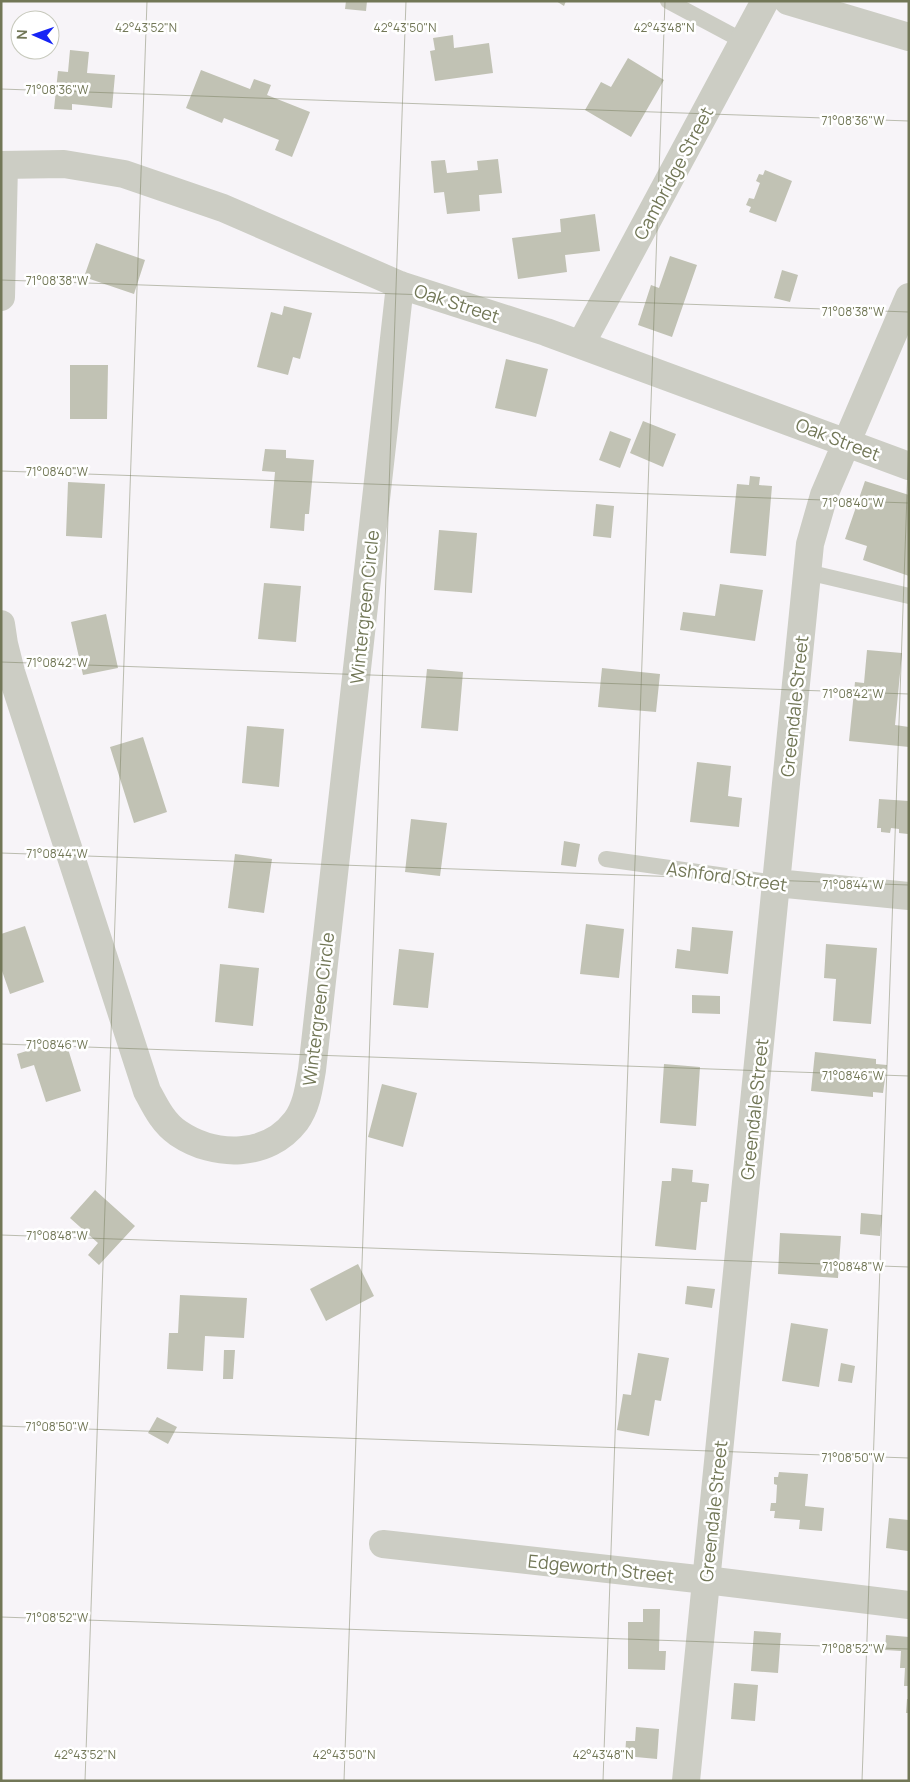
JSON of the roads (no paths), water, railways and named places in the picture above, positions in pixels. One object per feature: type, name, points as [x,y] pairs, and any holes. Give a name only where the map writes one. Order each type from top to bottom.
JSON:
[{"type":"street","name":"Cambridge Street","points":[[581,344],[765,1]]},
{"type":"street","points":[[788,1],[909,37]]},
{"type":"street","name":"Oak Street","points":[[3,165],[64,164],[124,174],[223,208],[400,285],[581,344],[909,466]]},
{"type":"street","points":[[1,297],[3,165]]},
{"type":"street","name":"Wintergreen Circle","points":[[1,624],[4,644],[12,672],[146,1091],[160,1115],[177,1133],[199,1144],[221,1150],[240,1151],[259,1147],[278,1138],[296,1121],[306,1102],[312,1070],[400,285]]},
{"type":"street","name":"Greendale Street","points":[[686,1781],[810,544],[824,495],[909,297]]},
{"type":"street","name":"Ashford Street","points":[[776,883],[909,896]]},
{"type":"street","name":"Edgeworth Street","points":[[382,1544],[706,1580],[909,1606]]},
{"type":"lane","points":[[668,1],[743,42]]},
{"type":"lane","points":[[807,572],[909,596]]},
{"type":"lane","name":"Ashford Street","points":[[606,859],[776,883]]}]
